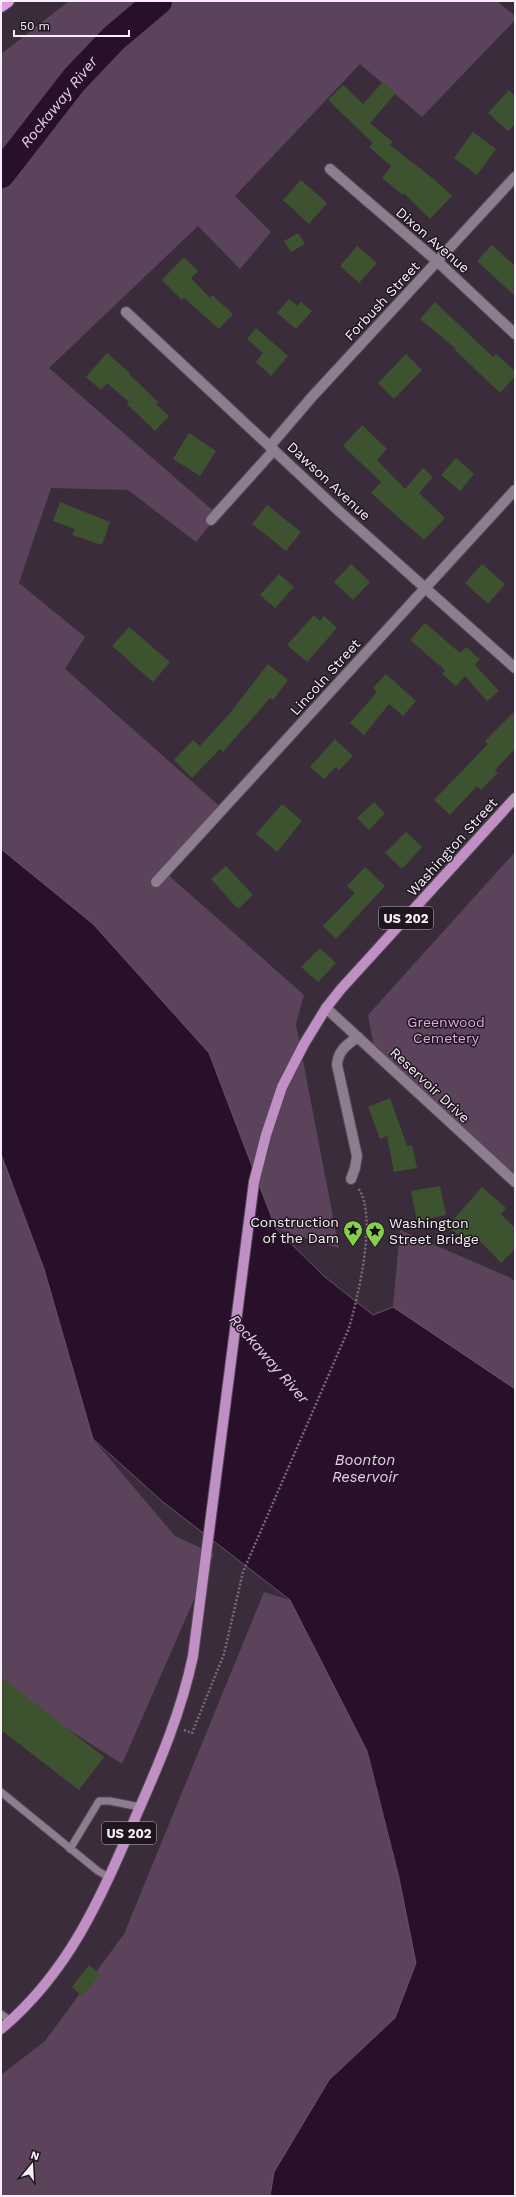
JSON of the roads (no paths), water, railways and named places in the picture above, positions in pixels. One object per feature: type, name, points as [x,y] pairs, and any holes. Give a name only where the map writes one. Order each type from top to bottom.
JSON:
[{"type":"highway","points":[[1,6],[8,1]]},
{"type":"main road","name":"Washington Street","points":[[140,1807],[174,1727],[192,1662],[254,1182],[282,1087],[304,1044],[326,1008],[341,989],[515,798]]},
{"type":"main road","name":"US 202","points":[[1,2029],[11,2021],[45,1985],[82,1934],[110,1878],[140,1807]]},
{"type":"street","name":"Dixon Avenue","points":[[330,169],[438,262],[515,334]]},
{"type":"street","name":"Forbush Street","points":[[211,520],[272,448],[311,398],[515,177]]},
{"type":"street","name":"Dawson Avenue","points":[[126,312],[341,513],[515,668]]},
{"type":"street","name":"Lincoln Street","points":[[156,882],[515,490]]},
{"type":"street","name":"Reservoir Drive","points":[[326,1008],[515,1182]]},
{"type":"street","points":[[351,1179],[357,1156],[337,1066],[338,1055],[346,1045],[358,1037]]},
{"type":"lane","points":[[1,1792],[70,1849],[98,1871],[110,1878]]},
{"type":"lane","points":[[70,1849],[99,1801],[110,1800],[140,1807]]},
{"type":"lane","points":[[1,2014],[11,2021]]},
{"type":"water","name":"Boonton Reservoir","points":[[1,849],[93,924],[209,1053],[276,1229],[325,1277],[373,1315],[393,1307],[515,1389],[515,2196],[270,2196],[274,2172],[329,2080],[395,2018],[416,1963],[399,1878],[367,1751],[290,1600],[163,1502],[93,1439],[44,1269],[1,1154]]},
{"type":"waterway","name":"Rockaway River","points":[[1,174],[74,80],[114,38],[158,1]]},
{"type":"place","name":"Construction of the Dam","points":[[353,1247]]},
{"type":"place","name":"Washington Street Bridge","points":[[375,1248]]},
{"type":"park label","name":"Greenwood Cemetery","points":[[446,1030]]}]
